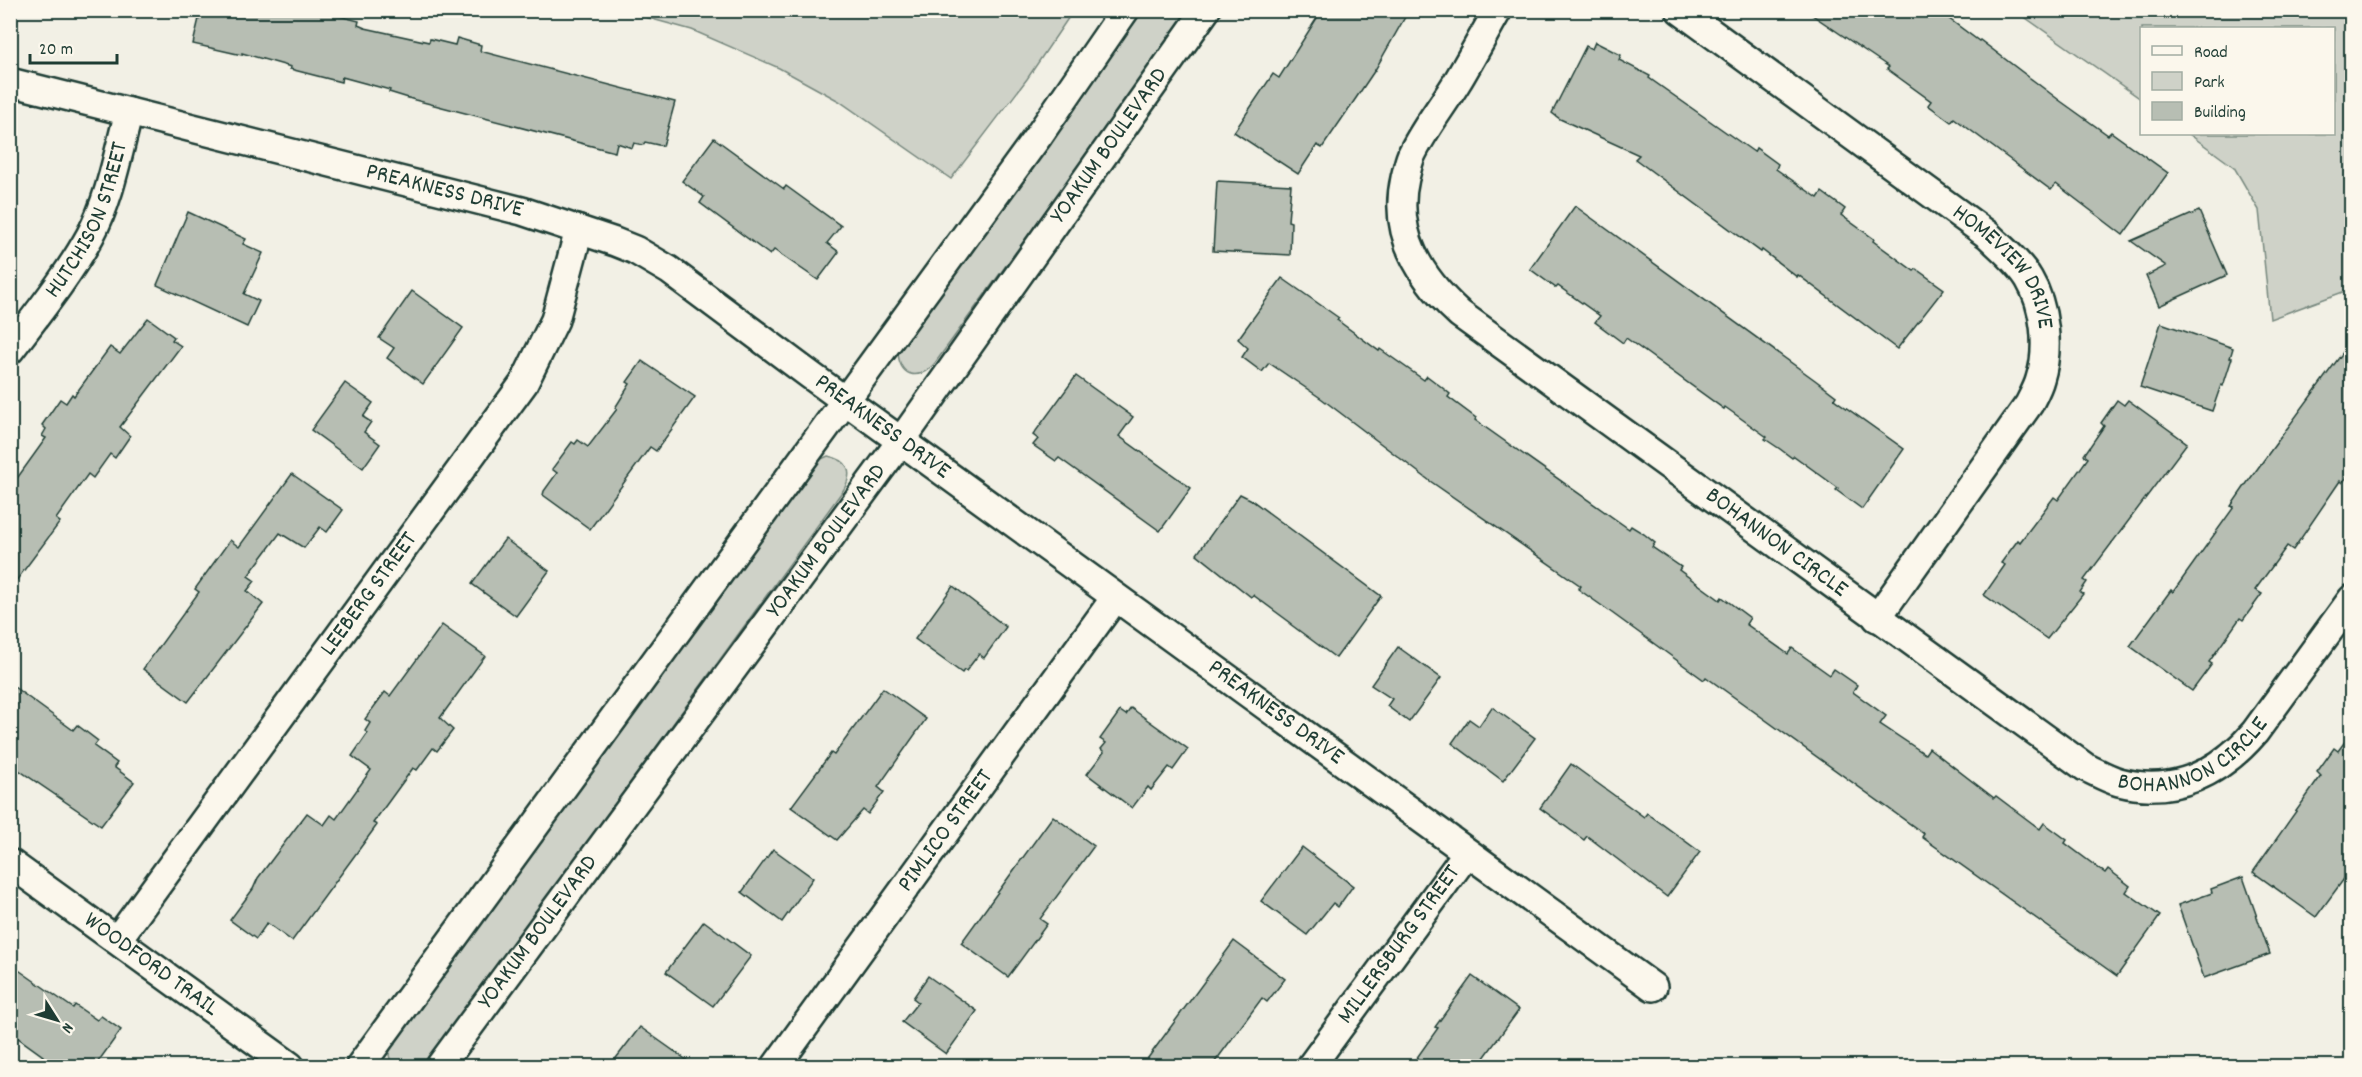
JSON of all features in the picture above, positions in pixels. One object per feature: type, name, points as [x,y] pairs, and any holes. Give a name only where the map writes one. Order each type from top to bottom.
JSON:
[{"type":"street","points":[[360,1066],[1039,135],[1125,10]]},
{"type":"street","name":"YOAKUM BOULEVARD","points":[[440,1066],[901,441],[1206,10]]},
{"type":"street","name":"BOHANNON CIRCLE","points":[[1497,10],[1410,159],[1401,204],[1405,235],[1421,271],[1438,295],[1460,314],[2085,767],[2119,782],[2172,785],[2199,776],[2238,752],[2352,599]]},
{"type":"street","name":"HOMEVIEW DRIVE","points":[[1680,10],[1988,235],[2028,278],[2036,293],[2044,321],[2044,354],[2041,378],[2029,404],[1877,618]]},
{"type":"street","name":"PREAKNESS DRIVE","points":[[10,82],[522,211],[635,250],[669,270],[1115,598],[1653,987]]},
{"type":"street","name":"HUTCHISON STREET","points":[[10,350],[61,281],[91,235],[107,194],[129,112]]},
{"type":"street","name":"LEEBERG STREET","points":[[117,940],[524,383],[555,320],[579,230]]},
{"type":"street","name":"PIMLICO STREET","points":[[776,1066],[1115,598]]},
{"type":"street","name":"MILLERSBURG STREET","points":[[1311,1066],[1467,853]]},
{"type":"street","name":"WOODFORD TRAIL","points":[[10,863],[290,1066]]},
{"type":"green space","points":[[623,11],[1073,11],[1027,79],[951,179],[839,101],[779,68],[692,30]]},
{"type":"green space","points":[[1143,11],[1191,11],[935,363],[929,369],[916,375],[905,371],[901,366],[898,350]]},
{"type":"green space","points":[[2016,11],[2351,11],[2351,289],[2270,319],[2259,210],[2234,167],[2190,135],[2335,135],[2335,27],[2140,27],[2140,98]]},
{"type":"green space","points":[[828,456],[840,460],[847,467],[849,477],[844,489],[424,1066],[392,1066],[389,1055],[391,1046],[817,461]]},
{"type":"building","points":[[201,10],[332,10],[331,14],[359,21],[358,25],[365,28],[429,42],[430,39],[455,45],[457,38],[481,45],[480,51],[675,102],[663,146],[645,142],[643,145],[634,143],[632,148],[617,143],[615,152],[415,100],[389,92],[390,90],[342,77],[341,82],[290,69],[291,67],[242,53],[242,55],[193,44]]},
{"type":"building","points":[[1322,10],[1409,10],[1375,70],[1352,104],[1322,148],[1317,145],[1298,174],[1234,132],[1273,74],[1279,78]]},
{"type":"building","points":[[1805,10],[1937,10],[2108,135],[2111,132],[2168,173],[2123,235],[2056,184],[2051,190],[1954,118],[1951,122],[1928,105],[1931,101],[1887,69],[1889,67]]},
{"type":"building","points":[[1595,42],[1621,55],[1619,60],[1650,76],[1649,78],[1754,152],[1756,148],[1778,164],[1776,169],[1818,198],[1822,192],[1845,209],[1841,215],[1874,239],[1873,241],[1914,271],[1916,269],[1944,289],[1897,349],[1635,159],[1639,155],[1560,119],[1552,113],[1586,46],[1592,49]]},
{"type":"building","points":[[714,138],[784,189],[786,186],[841,226],[827,243],[839,252],[818,280],[774,250],[770,255],[700,203],[704,197],[682,181]]},
{"type":"building","points":[[1217,181],[1291,185],[1288,221],[1291,222],[1290,255],[1213,251]]},
{"type":"building","points":[[1575,206],[1815,380],[1836,396],[1834,399],[1904,449],[1862,509],[1836,490],[1838,488],[1794,456],[1792,458],[1765,439],[1767,437],[1626,338],[1623,343],[1595,322],[1600,316],[1530,269]]},
{"type":"building","points":[[2199,211],[2227,275],[2159,306],[2146,276],[2166,266],[2131,241]]},
{"type":"building","points":[[188,212],[246,239],[243,244],[263,253],[244,294],[259,301],[247,327],[157,285]]},
{"type":"building","points":[[1282,278],[1339,318],[1337,320],[1379,351],[1380,349],[1424,380],[1427,376],[1450,394],[1448,397],[1476,418],[1475,420],[1629,529],[1631,526],[1644,534],[1655,543],[1652,547],[1681,567],[1679,570],[1720,600],[1722,597],[1750,618],[1746,624],[1788,654],[1792,648],[1830,675],[1834,669],[1857,685],[1853,692],[1886,716],[1880,724],[1925,754],[1929,748],[1994,798],[1996,796],[2040,829],[2044,823],[2067,840],[2065,843],[2105,873],[2108,869],[2130,886],[2126,892],[2160,916],[2117,976],[1922,837],[1924,834],[1706,677],[1704,680],[1578,589],[1581,586],[1430,481],[1322,399],[1269,363],[1262,372],[1242,357],[1248,348],[1238,339]]},
{"type":"building","points":[[412,291],[463,328],[423,384],[387,358],[394,348],[379,338]]},
{"type":"building","points":[[148,318],[174,337],[172,340],[181,346],[120,427],[130,436],[115,458],[110,454],[93,478],[88,474],[56,519],[60,522],[10,589],[10,488],[46,438],[42,436],[46,429],[42,425],[60,399],[66,403],[72,394],[74,396],[110,347],[120,354]]},
{"type":"building","points":[[2161,323],[2233,348],[2223,386],[2221,385],[2212,411],[2140,387]]},
{"type":"building","points":[[2352,340],[2352,471],[2342,483],[2340,481],[2293,550],[2287,546],[2255,590],[2262,594],[2243,620],[2240,618],[2209,662],[2212,664],[2192,691],[2130,646],[2171,590],[2173,592],[2234,507],[2231,506],[2247,483]]},
{"type":"building","points":[[642,361],[695,397],[656,451],[650,447],[590,529],[543,495],[544,491],[557,473],[552,469],[572,442],[575,444],[578,440],[588,447],[617,409],[615,408],[630,384],[627,382]]},
{"type":"building","points":[[1076,376],[1133,417],[1119,436],[1191,488],[1160,531],[1059,458],[1056,461],[1033,445],[1038,439],[1033,435]]},
{"type":"building","points":[[345,383],[373,403],[363,417],[371,422],[364,432],[380,444],[363,468],[311,430]]},
{"type":"building","points":[[2117,400],[2124,405],[2128,400],[2187,443],[2084,580],[2087,582],[2080,592],[2083,594],[2047,639],[1984,595],[2005,565],[2001,563],[2018,540],[2020,542],[2054,497],[2058,500],[2088,458],[2084,455],[2104,426],[2101,423]]},
{"type":"building","points":[[292,474],[343,510],[327,532],[320,527],[304,548],[280,533],[248,576],[255,581],[247,591],[263,604],[188,702],[143,669],[199,592],[195,589],[230,540],[239,547]]},
{"type":"building","points":[[1240,494],[1250,499],[1381,596],[1336,658],[1253,595],[1251,597],[1197,554]]},
{"type":"building","points":[[505,539],[549,571],[516,616],[472,584]]},
{"type":"building","points":[[953,586],[1006,627],[984,658],[979,654],[962,673],[915,639]]},
{"type":"building","points":[[442,625],[485,656],[440,718],[453,730],[437,751],[433,748],[417,770],[413,768],[373,823],[377,825],[292,941],[267,923],[256,939],[230,920],[253,889],[258,878],[307,813],[324,825],[331,815],[336,819],[371,770],[352,756],[368,733],[365,731],[370,723],[365,719],[385,692],[390,696]]},
{"type":"building","points":[[1398,647],[1441,678],[1409,722],[1387,706],[1392,699],[1371,685]]},
{"type":"building","points":[[10,684],[73,730],[77,725],[98,741],[94,746],[117,763],[114,767],[134,782],[101,826],[10,764]]},
{"type":"building","points":[[883,688],[926,719],[878,787],[884,792],[868,814],[863,810],[837,840],[791,807],[831,753],[834,755]]},
{"type":"building","points":[[1492,707],[1535,738],[1503,781],[1452,743],[1469,719],[1479,726]]},
{"type":"building","points":[[1131,708],[1188,749],[1173,770],[1169,767],[1151,790],[1148,787],[1132,808],[1087,774],[1104,752],[1101,749],[1106,743],[1100,739],[1120,711],[1126,715]]},
{"type":"building","points":[[2352,732],[2352,868],[2316,917],[2253,872],[2321,776],[2317,772],[2334,748],[2338,751]]},
{"type":"building","points":[[1571,764],[1644,817],[1647,813],[1700,852],[1667,897],[1587,836],[1584,840],[1540,808]]},
{"type":"building","points":[[1053,816],[1094,846],[1040,919],[1047,924],[1008,977],[961,943]]},
{"type":"building","points":[[1302,847],[1353,886],[1338,907],[1333,903],[1307,935],[1261,901]]},
{"type":"building","points":[[773,849],[813,878],[782,922],[742,892]]},
{"type":"building","points":[[2243,877],[2270,954],[2204,978],[2178,905],[2212,893],[2211,889]]},
{"type":"building","points":[[704,921],[751,956],[713,1006],[666,972]]},
{"type":"building","points":[[1234,941],[1285,979],[1267,1002],[1262,998],[1212,1066],[1142,1066]]},
{"type":"building","points":[[10,964],[73,1008],[75,1005],[97,1020],[101,1016],[121,1030],[95,1066],[36,1066],[43,1056],[10,1032]]},
{"type":"building","points":[[928,976],[977,1011],[946,1054],[902,1022],[918,1002],[913,998]]},
{"type":"building","points":[[1472,976],[1519,1010],[1478,1066],[1411,1066],[1438,1028],[1435,1027]]},
{"type":"building","points":[[640,1027],[695,1066],[610,1066]]}]
